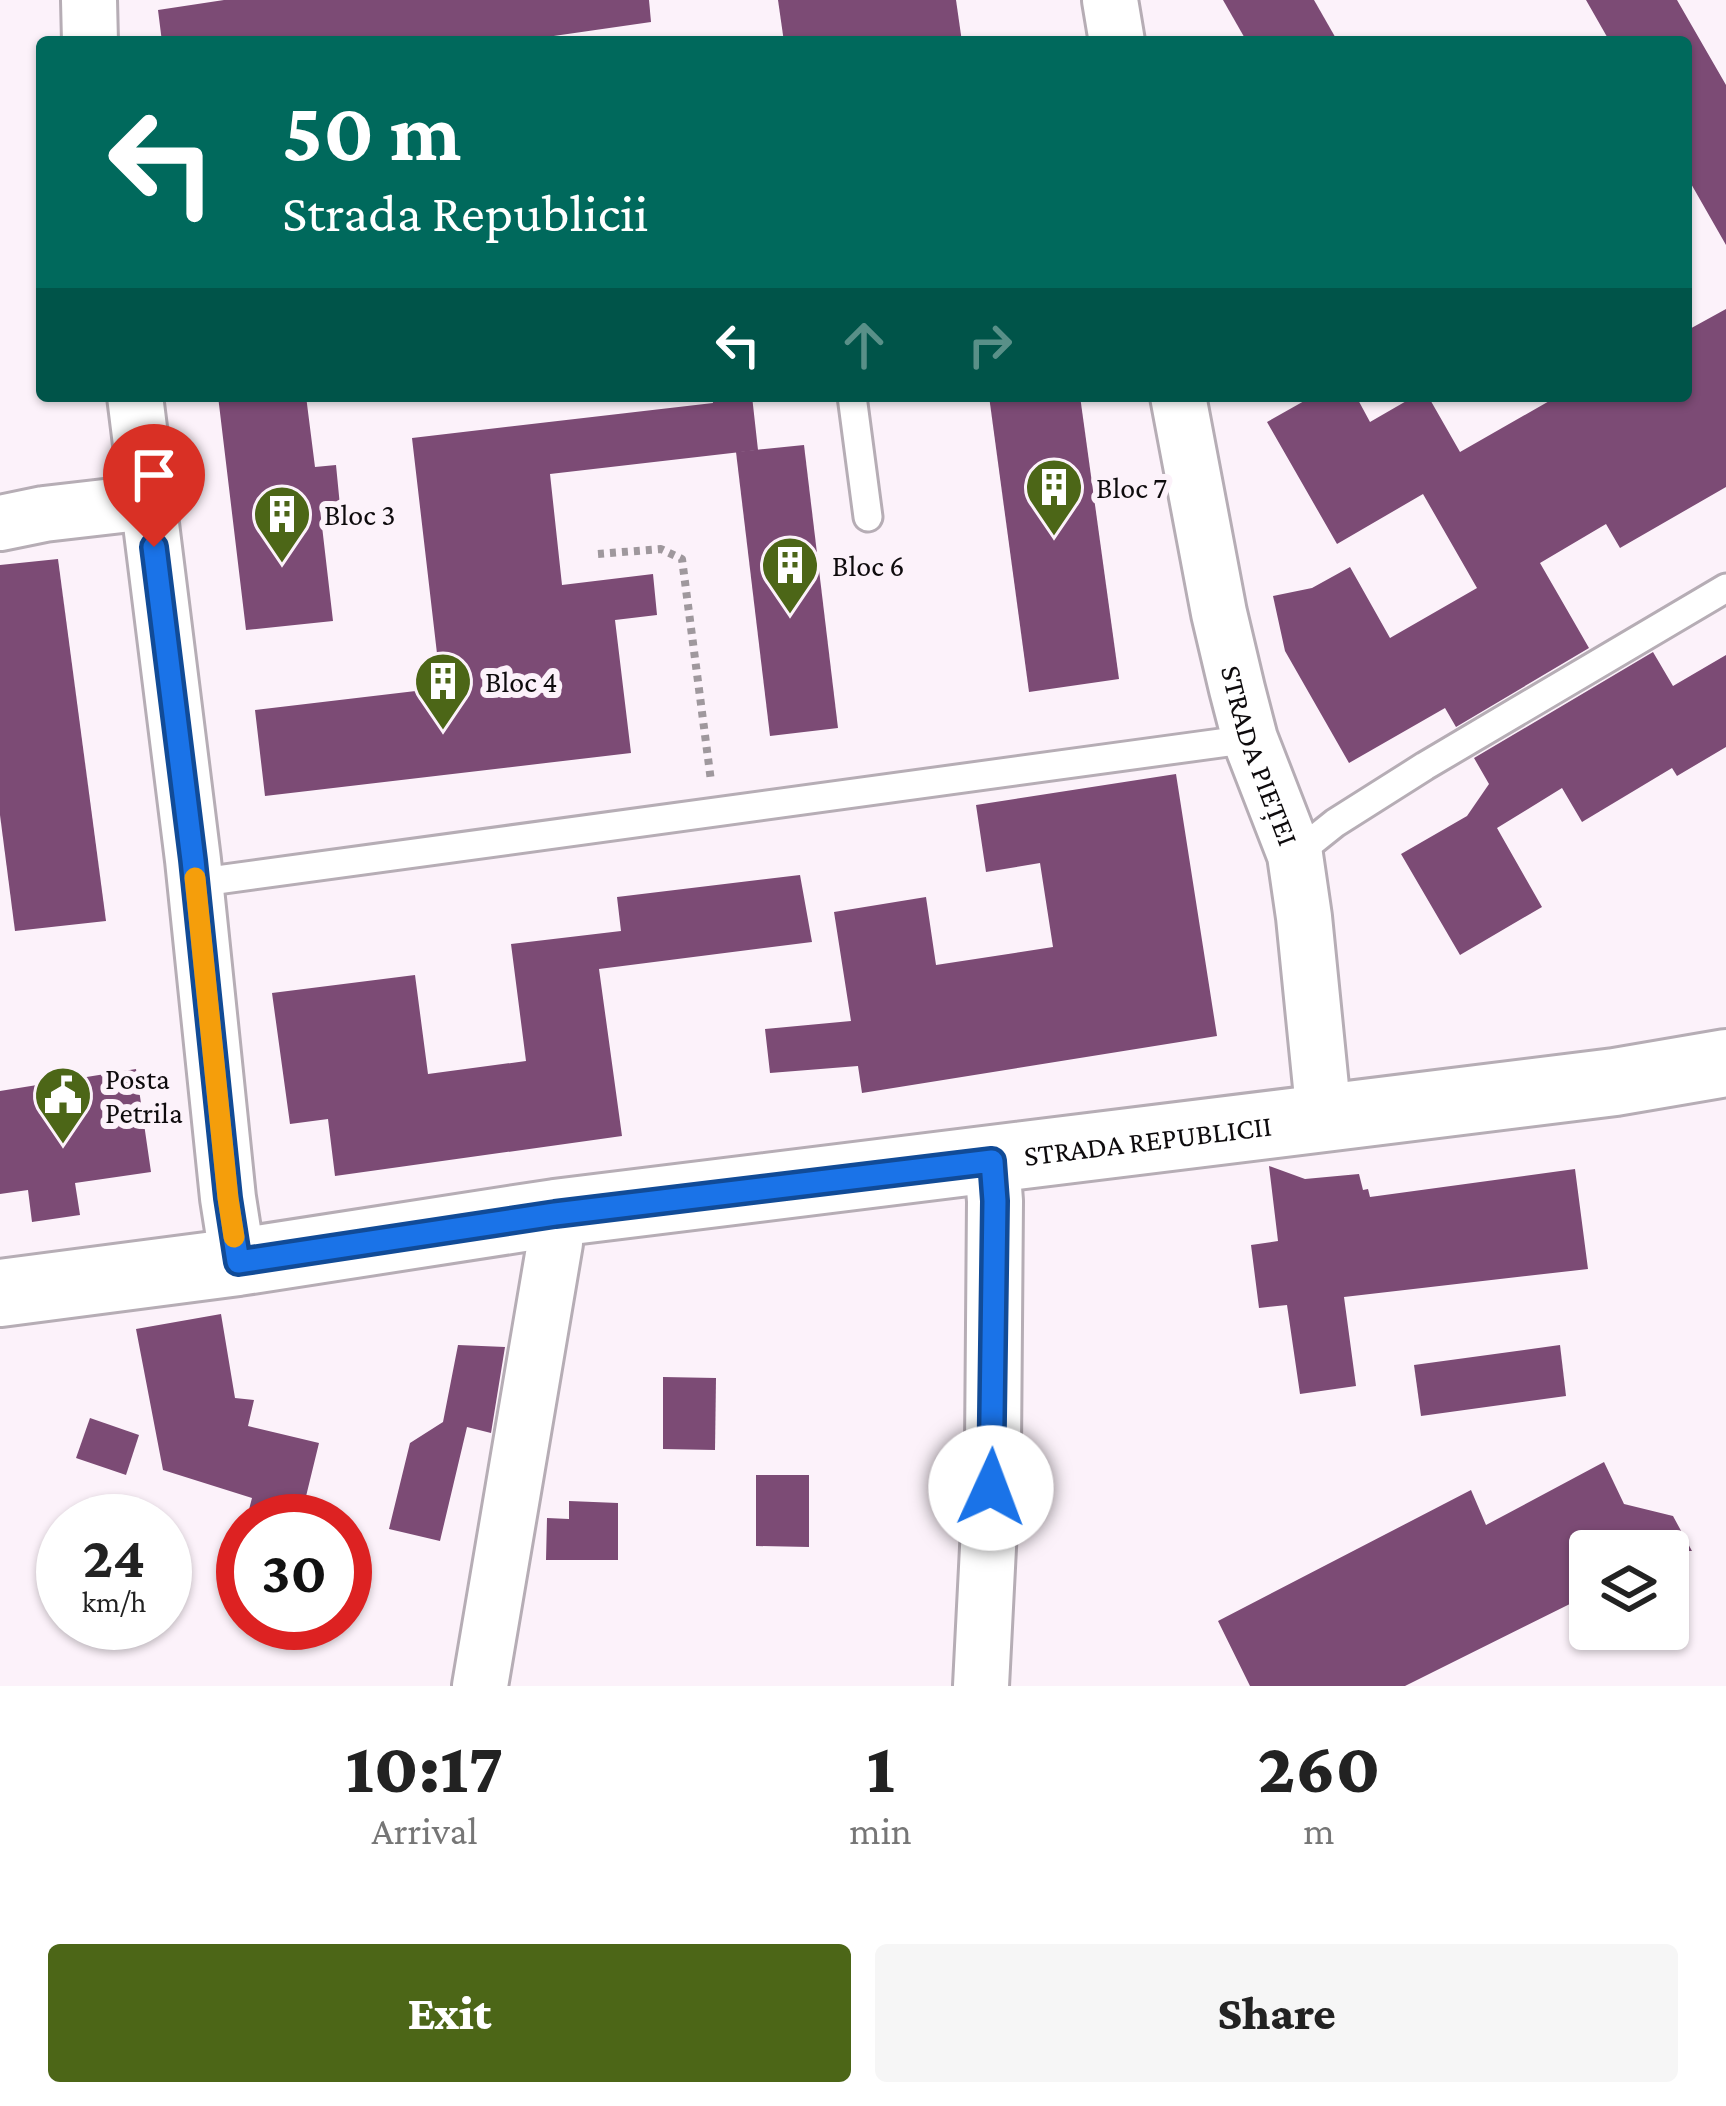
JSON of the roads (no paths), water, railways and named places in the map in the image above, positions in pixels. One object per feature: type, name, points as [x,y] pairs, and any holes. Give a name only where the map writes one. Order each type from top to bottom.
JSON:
[{"type":"main road","name":"STRADA REPUBLICII","points":[[0,1293],[555,1214],[1616,1082],[1726,1064]]},
{"type":"street","points":[[89,0],[90,36]]},
{"type":"street","points":[[1110,0],[1116,36]]},
{"type":"street","points":[[136,402],[238,1262]]},
{"type":"street","name":"STRADA PIEȚEI","points":[[1179,402],[1219,613],[1250,740],[1294,855],[1324,1117]]},
{"type":"street","points":[[0,523],[148,502]]},
{"type":"street","points":[[981,1686],[993,1449],[992,1161]]},
{"type":"street","points":[[480,1686],[555,1243],[555,1214]]},
{"type":"lane","points":[[853,402],[868,517]]},
{"type":"lane","points":[[1294,855],[1425,766],[1726,588]]},
{"type":"lane","points":[[195,883],[1250,740]]},
{"type":"place","name":"Bloc 7","points":[[1054,538]]},
{"type":"place","name":"Bloc 3","points":[[282,565]]},
{"type":"place","name":"Bloc 6","points":[[790,616]]},
{"type":"place","name":"Bloc 4","points":[[443,732]]},
{"type":"place","name":"Posta Petrila","points":[[63,1146]]}]
